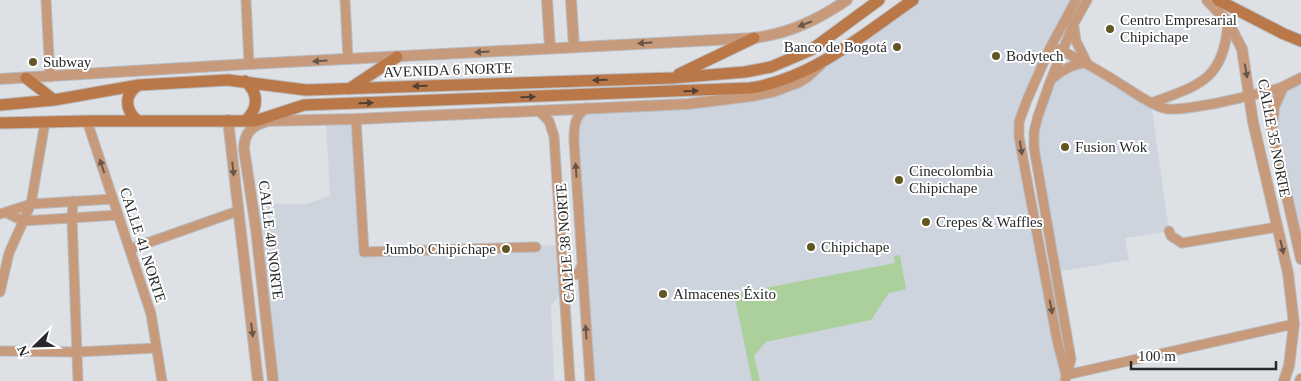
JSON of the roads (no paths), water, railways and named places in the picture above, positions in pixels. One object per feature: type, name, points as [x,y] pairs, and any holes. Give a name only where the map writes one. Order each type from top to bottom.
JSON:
[{"type":"main road","name":"AVENIDA 6 NORTE","points":[[0,104],[54,100],[139,85],[228,80],[306,90],[672,78],[745,72],[780,64],[800,56],[879,0]]},
{"type":"main road","name":"AVENIDA 6 NORTE","points":[[0,123],[250,121],[304,105],[750,88],[768,85],[785,79],[827,59],[913,0]]},
{"type":"main road","points":[[1218,0],[1301,41]]},
{"type":"main road","points":[[672,78],[754,38]]},
{"type":"main road","points":[[349,89],[397,57]]},
{"type":"main road","points":[[26,78],[54,100]]},
{"type":"main road","points":[[245,81],[255,93],[256,101],[250,121]]},
{"type":"main road","points":[[138,121],[128,110],[127,102],[128,95],[139,85]]},
{"type":"street","points":[[46,0],[50,77]]},
{"type":"street","points":[[246,0],[249,64]]},
{"type":"street","points":[[345,0],[348,59]]},
{"type":"street","points":[[547,0],[550,48]]},
{"type":"street","points":[[571,0],[574,47]]},
{"type":"street","name":"AVENIDA 6 NORTE","points":[[0,79],[754,38],[809,24],[847,0]]},
{"type":"street","points":[[1066,378],[1019,137],[1019,122],[1052,45],[1076,0]]},
{"type":"street","points":[[1066,378],[1071,359],[1034,148],[1034,132],[1050,82],[1073,25],[1087,0]]},
{"type":"street","name":"CALLE 35 NORTE","points":[[1207,0],[1228,22],[1242,50],[1253,122],[1291,286],[1294,324],[1289,366],[1284,381]]},
{"type":"street","points":[[1151,103],[1189,89],[1214,70],[1222,57],[1227,38],[1228,22]]},
{"type":"street","points":[[1073,25],[1076,41],[1087,63]]},
{"type":"street","points":[[1052,45],[1087,63],[1151,103],[1171,109],[1250,96],[1283,86],[1301,78]]},
{"type":"street","name":"AVENIDA 6 NORTE","points":[[250,121],[356,119],[688,104],[763,94],[799,82],[827,59]]},
{"type":"street","points":[[1050,82],[1071,66],[1087,63]]},
{"type":"street","name":"CALLE 35 NORTE","points":[[1283,86],[1274,107],[1272,129],[1301,259]]},
{"type":"street","name":"CALLE 38 NORTE","points":[[586,108],[578,116],[574,128],[590,381]]},
{"type":"street","name":"CALLE 38 NORTE","points":[[538,110],[549,122],[554,136],[564,266],[570,381]]},
{"type":"street","points":[[356,119],[364,252],[536,247]]},
{"type":"street","name":"CALLE 40 NORTE","points":[[228,120],[258,381]]},
{"type":"street","name":"CALLE 40 NORTE","points":[[273,381],[256,229],[244,146],[247,134],[253,127],[274,120]]},
{"type":"street","name":"CALLE 41 NORTE","points":[[87,121],[151,314],[162,381]]},
{"type":"street","points":[[0,292],[9,253],[31,204],[45,122]]},
{"type":"street","points":[[3,213],[31,204],[113,198]]},
{"type":"street","points":[[73,201],[78,381]]},
{"type":"street","points":[[130,249],[238,211]]},
{"type":"street","points":[[3,213],[23,221],[118,215]]},
{"type":"street","points":[[1169,231],[1171,236],[1182,242],[1277,227]]},
{"type":"street","points":[[564,266],[566,273],[573,276],[579,272],[582,265]]},
{"type":"street","points":[[565,287],[568,283],[575,281],[580,283],[583,289]]},
{"type":"street","points":[[1066,378],[1294,324]]},
{"type":"street","points":[[0,351],[77,352],[156,348]]},
{"type":"place","name":"Centro Empresarial Chipichape","points":[[1110,29]]},
{"type":"place","name":"Banco de Bogotá","points":[[897,47]]},
{"type":"place","name":"Bodytech","points":[[996,56]]},
{"type":"place","name":"Subway","points":[[33,62]]},
{"type":"place","name":"Fusion Wok","points":[[1065,147]]},
{"type":"place","name":"Cinecolombia Chipichape","points":[[899,180]]},
{"type":"place","name":"Crepes & Waffles","points":[[926,222]]},
{"type":"place","name":"Chipichape","points":[[811,247]]},
{"type":"place","name":"Jumbo Chipichape","points":[[506,249]]},
{"type":"place","name":"Almacenes Éxito","points":[[663,294]]}]
